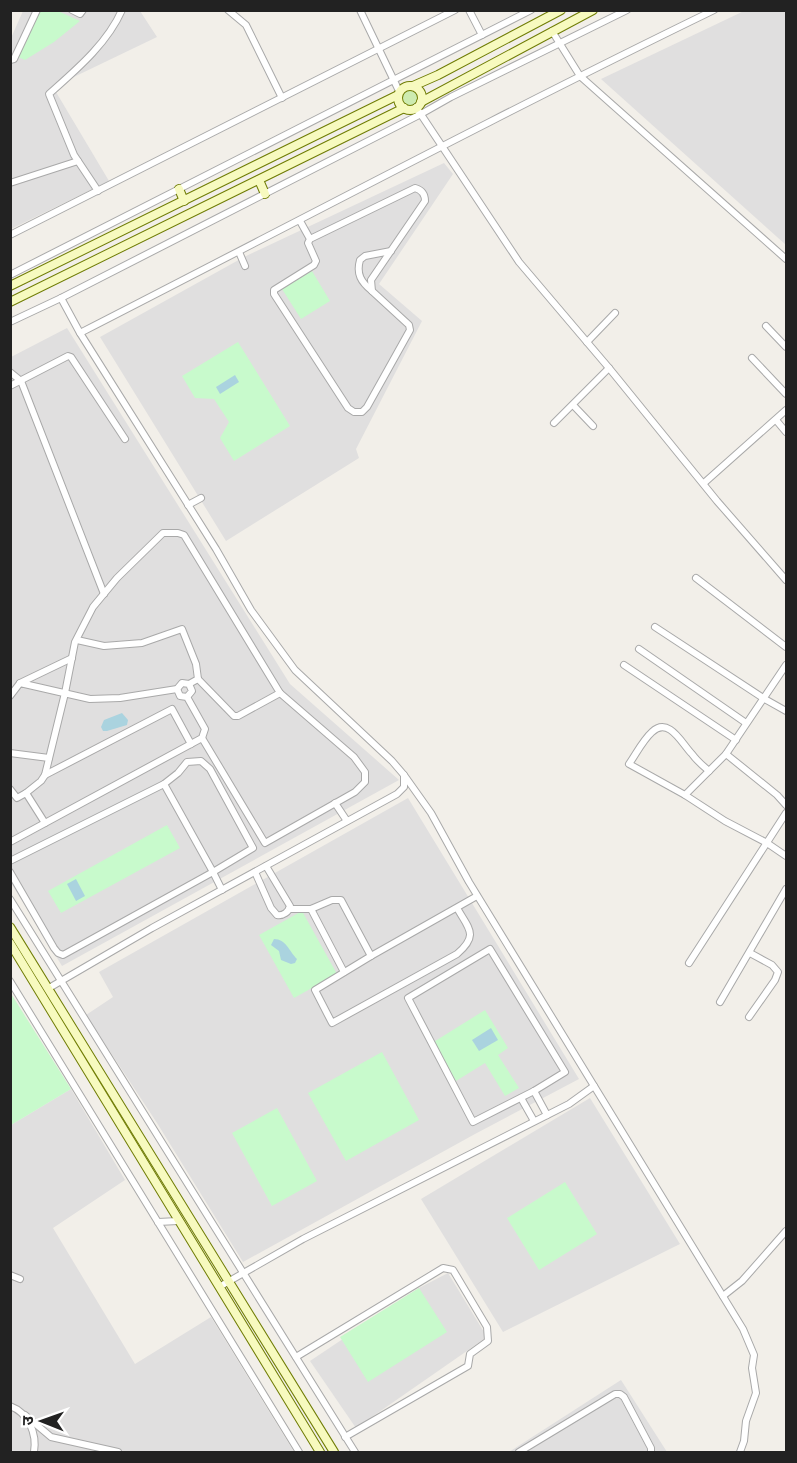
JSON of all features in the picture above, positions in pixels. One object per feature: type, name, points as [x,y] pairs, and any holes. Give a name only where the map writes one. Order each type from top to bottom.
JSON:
[{"type":"main road","points":[[10,286],[399,93],[405,87],[438,75],[561,10]]},
{"type":"main road","points":[[10,302],[404,108],[419,108],[552,31],[593,10]]},
{"type":"main road","points":[[413,86],[421,94],[419,108]]},
{"type":"main road","points":[[399,93],[399,103],[404,108]]},
{"type":"main road","points":[[259,180],[265,194]]},
{"type":"main road","points":[[179,189],[184,201]]},
{"type":"main road","points":[[10,927],[334,1452]]},
{"type":"main road","points":[[10,944],[320,1452]]},
{"type":"street","points":[[10,60],[14,59],[36,10]]},
{"type":"street","points":[[72,10],[80,14],[83,10]]},
{"type":"street","points":[[98,191],[78,161],[49,94],[86,60],[115,25],[122,10]]},
{"type":"street","points":[[228,10],[246,25],[282,98]]},
{"type":"street","points":[[360,10],[399,93]]},
{"type":"street","points":[[10,236],[455,10]]},
{"type":"street","points":[[469,10],[482,35]]},
{"type":"street","points":[[10,275],[531,10]]},
{"type":"street","points":[[10,322],[265,194],[419,108],[451,97],[627,10]]},
{"type":"street","points":[[80,333],[442,146],[714,10]]},
{"type":"street","points":[[552,31],[580,76],[786,259]]},
{"type":"street","points":[[419,108],[519,262],[786,580]]},
{"type":"street","points":[[10,183],[78,161]]},
{"type":"street","points":[[310,239],[416,188],[420,189],[425,196],[425,201],[371,280],[372,291]]},
{"type":"street","points":[[300,221],[310,239],[308,243],[316,261],[314,265],[274,290],[274,294],[348,408],[354,412],[362,411],[367,407],[410,330],[409,325],[360,278],[357,269],[360,260],[365,256],[391,250]]},
{"type":"street","points":[[239,252],[245,266]]},
{"type":"street","points":[[61,298],[80,333],[251,610],[294,670],[392,761],[431,813],[477,896],[743,1329],[754,1355],[752,1368],[756,1394],[746,1421],[744,1441],[740,1452]]},
{"type":"street","points":[[587,342],[615,313]]},
{"type":"street","points":[[766,326],[786,347]]},
{"type":"street","points":[[10,386],[68,356],[71,357],[125,439]]},
{"type":"street","points":[[752,358],[786,394]]},
{"type":"street","points":[[554,423],[609,368]]},
{"type":"street","points":[[10,372],[21,381],[104,594]]},
{"type":"street","points":[[573,405],[593,426]]},
{"type":"street","points":[[704,483],[786,410]]},
{"type":"street","points":[[776,420],[786,432]]},
{"type":"street","points":[[188,505],[201,498]]},
{"type":"street","points":[[10,789],[17,798],[41,781],[45,775],[76,640],[93,607],[117,578],[163,533],[184,535],[280,693],[354,757],[365,772],[365,782],[355,792],[265,843],[202,738]]},
{"type":"street","points":[[696,578],[786,647]]},
{"type":"street","points":[[655,627],[786,711]]},
{"type":"street","points":[[76,640],[104,646],[142,643],[182,629],[196,664],[198,679],[234,716],[280,693]]},
{"type":"street","points":[[639,649],[746,723]]},
{"type":"street","points":[[10,696],[20,683],[72,658]]},
{"type":"street","points":[[624,665],[736,740]]},
{"type":"street","points":[[685,795],[726,754],[786,665]]},
{"type":"street","points":[[20,683],[90,699],[120,698],[177,689],[182,683],[189,684],[198,679]]},
{"type":"street","points":[[187,697],[192,691],[189,684]]},
{"type":"street","points":[[177,689],[180,696],[187,697]]},
{"type":"street","points":[[10,842],[202,738],[205,729],[187,697]]},
{"type":"street","points":[[45,775],[172,709],[191,744]]},
{"type":"street","points":[[709,771],[693,756],[673,731],[660,728],[652,731],[630,765],[786,856]]},
{"type":"street","points":[[10,753],[49,758]]},
{"type":"street","points":[[726,754],[786,805]]},
{"type":"street","points":[[10,861],[164,784],[187,762],[201,762],[210,769],[253,848],[63,954],[58,953],[54,948],[10,872]]},
{"type":"street","points":[[49,988],[397,794],[404,786],[404,775]]},
{"type":"street","points":[[164,784],[222,891]]},
{"type":"street","points":[[26,793],[45,823]]},
{"type":"street","points":[[335,803],[347,821]]},
{"type":"street","points":[[689,963],[786,813]]},
{"type":"street","points":[[266,866],[289,901],[290,909]]},
{"type":"street","points":[[255,872],[274,913],[280,915],[290,909],[311,909],[332,900],[341,900],[371,956]]},
{"type":"street","points":[[720,1002],[786,889]]},
{"type":"street","points":[[457,908],[471,934],[467,946],[457,954],[332,1023],[315,990],[477,896]]},
{"type":"street","points":[[10,898],[355,1452]]},
{"type":"street","points":[[18,911],[30,904]]},
{"type":"street","points":[[311,909],[344,972]]},
{"type":"street","points":[[490,949],[565,1072],[534,1091],[473,1122],[408,998],[490,949]]},
{"type":"street","points":[[749,1017],[775,980],[778,972],[772,965],[750,953]]},
{"type":"street","points":[[10,981],[162,1222],[299,1452]]},
{"type":"street","points":[[219,1287],[303,1239],[569,1104],[594,1086]]},
{"type":"street","points":[[534,1091],[547,1115]]},
{"type":"street","points":[[521,1098],[534,1121]]},
{"type":"street","points":[[162,1222],[178,1221]]},
{"type":"street","points":[[723,1296],[742,1281],[786,1231]]},
{"type":"street","points":[[296,1357],[443,1268],[453,1270],[487,1327],[488,1341],[470,1354],[468,1366],[345,1437]]},
{"type":"street","points":[[10,1275],[20,1279]]},
{"type":"street","points":[[519,1452],[615,1394],[624,1397],[651,1452]]},
{"type":"street","points":[[10,1406],[25,1415],[51,1437],[118,1452]]},
{"type":"street","points":[[25,1415],[34,1434],[34,1452]]},
{"type":"shaded area","points":[[23,11],[140,11],[157,37],[53,87],[109,181],[11,229],[11,38]]},
{"type":"shaded area","points":[[744,11],[786,11],[786,245],[601,79]]},
{"type":"shaded area","points":[[444,163],[453,174],[379,284],[422,321],[356,449],[359,458],[226,541],[100,337],[244,257]]},
{"type":"shaded area","points":[[67,328],[290,684],[399,780],[62,966],[11,883],[11,357]]},
{"type":"shaded area","points":[[408,798],[579,1079],[243,1262],[157,1123],[86,1015],[113,997],[99,972]]},
{"type":"shaded area","points":[[71,1089],[125,1180],[53,1228],[135,1364],[211,1317],[294,1452],[11,1452],[11,1125]]},
{"type":"shaded area","points":[[590,1098],[680,1244],[503,1332],[421,1199]]},
{"type":"shaded area","points":[[448,1273],[487,1337],[356,1428],[310,1361],[419,1288]]},
{"type":"shaded area","points":[[621,1380],[667,1452],[509,1452]]},
{"type":"green space","points":[[40,11],[58,11],[80,21],[54,42],[25,60],[18,57]]},
{"type":"green space","points":[[409,88],[416,91],[419,98],[416,105],[409,108],[402,105],[399,98],[402,91]]},
{"type":"green space","points":[[312,271],[330,301],[301,319],[282,289]]},
{"type":"green space","points":[[238,342],[290,426],[234,461],[220,438],[229,422],[214,399],[195,398],[182,376]]},
{"type":"green space","points":[[167,825],[180,848],[61,913],[48,891]]},
{"type":"green space","points":[[302,911],[337,974],[294,998],[259,935]]},
{"type":"green space","points":[[10,992],[71,1089],[11,1125],[10,1125]]},
{"type":"green space","points":[[485,1010],[508,1048],[498,1055],[519,1088],[505,1096],[485,1063],[456,1081],[432,1043]]},
{"type":"green space","points":[[382,1052],[419,1120],[346,1161],[308,1093]]},
{"type":"green space","points":[[277,1108],[317,1181],[272,1206],[232,1133]]},
{"type":"green space","points":[[565,1182],[597,1234],[539,1270],[507,1218]]},
{"type":"green space","points":[[419,1288],[447,1332],[368,1382],[340,1337]]},
{"type":"water","points":[[235,375],[239,382],[220,394],[216,387]]},
{"type":"water","points":[[122,713],[128,720],[127,725],[103,731],[101,727],[104,720]]},
{"type":"water","points":[[76,879],[85,896],[76,901],[67,884]]},
{"type":"water","points":[[274,939],[282,941],[287,946],[297,959],[295,963],[291,964],[281,960],[279,951],[271,945]]},
{"type":"water","points":[[491,1028],[498,1040],[479,1051],[472,1040]]}]
